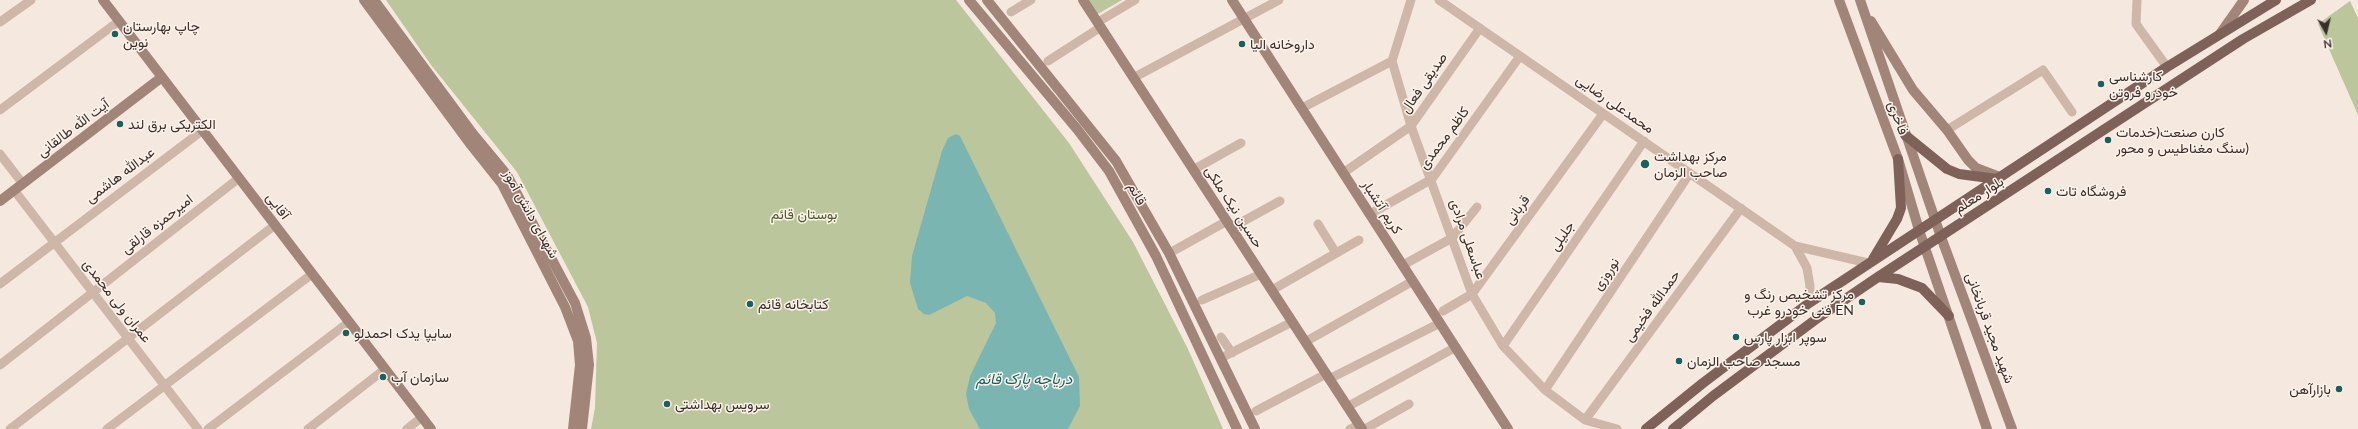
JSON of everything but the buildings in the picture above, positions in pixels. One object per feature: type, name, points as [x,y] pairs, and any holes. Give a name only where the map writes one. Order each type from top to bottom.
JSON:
[{"type":"main road","name":"آقایی","points":[[103,0],[431,429]]},
{"type":"main road","name":"شهدای دانش آموز","points":[[364,0],[454,122],[502,184],[566,307],[578,341],[580,365],[573,429]]},
{"type":"main road","points":[[374,0],[473,134],[507,175],[575,303],[586,338],[589,365],[582,429]]},
{"type":"main road","name":"قائم","points":[[970,0],[1077,129],[1109,171],[1156,256],[1237,429]]},
{"type":"main road","name":"قائم","points":[[987,0],[1116,161],[1172,259],[1255,429]]},
{"type":"main road","name":"حسین نیک ملکی","points":[[1083,0],[1328,376],[1359,428]]},
{"type":"main road","name":"کریم آتشبار","points":[[1232,0],[1508,429]]},
{"type":"main road","name":"فاخری","points":[[1839,0],[1898,159],[1924,247]]},
{"type":"main road","points":[[2218,37],[2244,0]]},
{"type":"main road","name":"بلوار معلم","points":[[1646,429],[1703,383],[1808,303],[2167,67],[2276,0]]},
{"type":"main road","name":"بلوار معلم","points":[[1673,429],[1713,396],[1818,317],[2244,39],[2296,3],[2311,0]]},
{"type":"main road","points":[[1861,4],[1913,90],[1947,130],[1968,160],[1976,168],[1999,178]]},
{"type":"main road","name":"فاخری","points":[[1861,4],[1941,237]]},
{"type":"main road","name":"آیت الله طالقانی","points":[[0,201],[162,77]]},
{"type":"main road","points":[[1906,135],[1947,169],[1959,174],[1999,178]]},
{"type":"main road","points":[[1870,262],[1897,219],[1901,208],[1898,159]]},
{"type":"main road","name":"شهید مجید قربانخانی","points":[[1941,237],[2012,429]]},
{"type":"main road","points":[[1924,247],[1987,429]]},
{"type":"main road","points":[[1878,277],[1898,279],[1922,288],[1949,316]]},
{"type":"street","points":[[0,22],[31,0]]},
{"type":"street","points":[[1011,12],[1031,0]]},
{"type":"street","points":[[1048,61],[1135,0]]},
{"type":"street","points":[[1134,78],[1280,0]]},
{"type":"street","points":[[1302,108],[1392,60],[1411,0]]},
{"type":"street","name":"محمدعلی رضایی","points":[[1439,0],[1795,246]]},
{"type":"street","points":[[2137,0],[2136,24],[2167,67]]},
{"type":"street","points":[[0,110],[119,21]]},
{"type":"street","name":"صدیقی فعال","points":[[1343,173],[1412,126],[1480,28]]},
{"type":"street","name":"کاظم محمدی","points":[[1370,214],[1432,179],[1520,56]]},
{"type":"street","name":"عباسعلی مرادی","points":[[1392,60],[1412,126],[1472,294],[1503,346],[1545,390],[1585,420],[1616,429]]},
{"type":"street","points":[[1947,130],[2044,70],[2072,112]]},
{"type":"street","name":"قربانی","points":[[1443,311],[1472,294],[1604,114]]},
{"type":"street","name":"عبدالله هاشمی","points":[[0,284],[203,130]]},
{"type":"street","name":"جلیلی","points":[[1503,346],[1644,142]]},
{"type":"street","points":[[1193,170],[1241,144]]},
{"type":"street","points":[[0,154],[23,184]]},
{"type":"street","name":"نوروزی","points":[[1545,390],[1690,173]]},
{"type":"street","name":"امیرحمزه قارلقی","points":[[0,365],[239,178]]},
{"type":"street","name":"عمران ولی محمدی","points":[[14,190],[198,429]]},
{"type":"street","points":[[1175,250],[1280,201]]},
{"type":"street","points":[[1402,265],[1452,238],[1477,207]]},
{"type":"street","name":"حمدالله فخیمی","points":[[1585,420],[1741,208]]},
{"type":"street","points":[[1318,224],[1336,253]]},
{"type":"street","points":[[10,429],[275,225]]},
{"type":"street","points":[[1272,290],[1359,240]]},
{"type":"street","points":[[1795,246],[1834,257],[1870,262]]},
{"type":"street","points":[[1795,246],[1807,268],[1810,286],[1808,303]]},
{"type":"street","points":[[107,429],[312,274]]},
{"type":"street","points":[[1202,300],[1261,274]]},
{"type":"street","points":[[1305,342],[1413,281]]},
{"type":"street","points":[[208,429],[349,322]]},
{"type":"street","points":[[1221,337],[1229,355],[1292,322]]},
{"type":"street","points":[[1256,411],[1440,323]]},
{"type":"street","points":[[1347,407],[1456,347]]},
{"type":"street","points":[[308,429],[385,370]]},
{"type":"street","points":[[1359,428],[1409,404]]},
{"type":"street","points":[[407,429],[422,417]]},
{"type":"green space","name":"بوستان قائم","points":[[386,0],[956,0],[1069,143],[1133,242],[1188,349],[1223,429],[591,429],[595,408],[597,343],[588,307],[517,172],[431,65]]},
{"type":"green space","points":[[1088,0],[1122,0],[1096,15]]},
{"type":"green space","points":[[2350,1],[2358,18],[2358,115],[2318,24]]},
{"type":"water","name":"دریاچه پارک قائم","points":[[956,134],[960,136],[1079,377],[1080,406],[1068,429],[980,429],[969,409],[966,394],[970,376],[996,323],[995,313],[986,303],[967,296],[929,315],[924,314],[918,309],[910,283],[912,256],[942,151],[948,138]]},
{"type":"place","name":"چاپ بهارستان نوين","points":[[115,34]]},
{"type":"place","name":"داروخانه الیا","points":[[1242,44]]},
{"type":"place","name":"کارشناسی خودرو فروتن","points":[[2101,84]]},
{"type":"place","name":"الکتریکی برق لند","points":[[120,124]]},
{"type":"place","name":"کارن صنعت(خدمات سنگ مغناطیس و محور)","points":[[2108,140]]},
{"type":"place","name":"مرکز بهداشت صاحب الزمان","points":[[1645,164]]},
{"type":"place","name":"فروشگاه تات","points":[[2048,191]]},
{"type":"place","name":"مرکز تشخیص رنگ و فنی خودرو غرب EN","points":[[1862,302]]},
{"type":"place","name":"کتابخانه قائم","points":[[750,304]]},
{"type":"place","name":"سایپا یدک احمدلو","points":[[346,333]]},
{"type":"place","name":"سوپر ابزار پارس","points":[[1736,337]]},
{"type":"place","name":"مسجد صاحب الزمان","points":[[1679,361]]},
{"type":"place","name":"سازمان آب","points":[[383,377]]},
{"type":"place","name":"بازارآهن","points":[[2339,389]]},
{"type":"place","name":"سرویس بهداشتی","points":[[667,404]]}]
